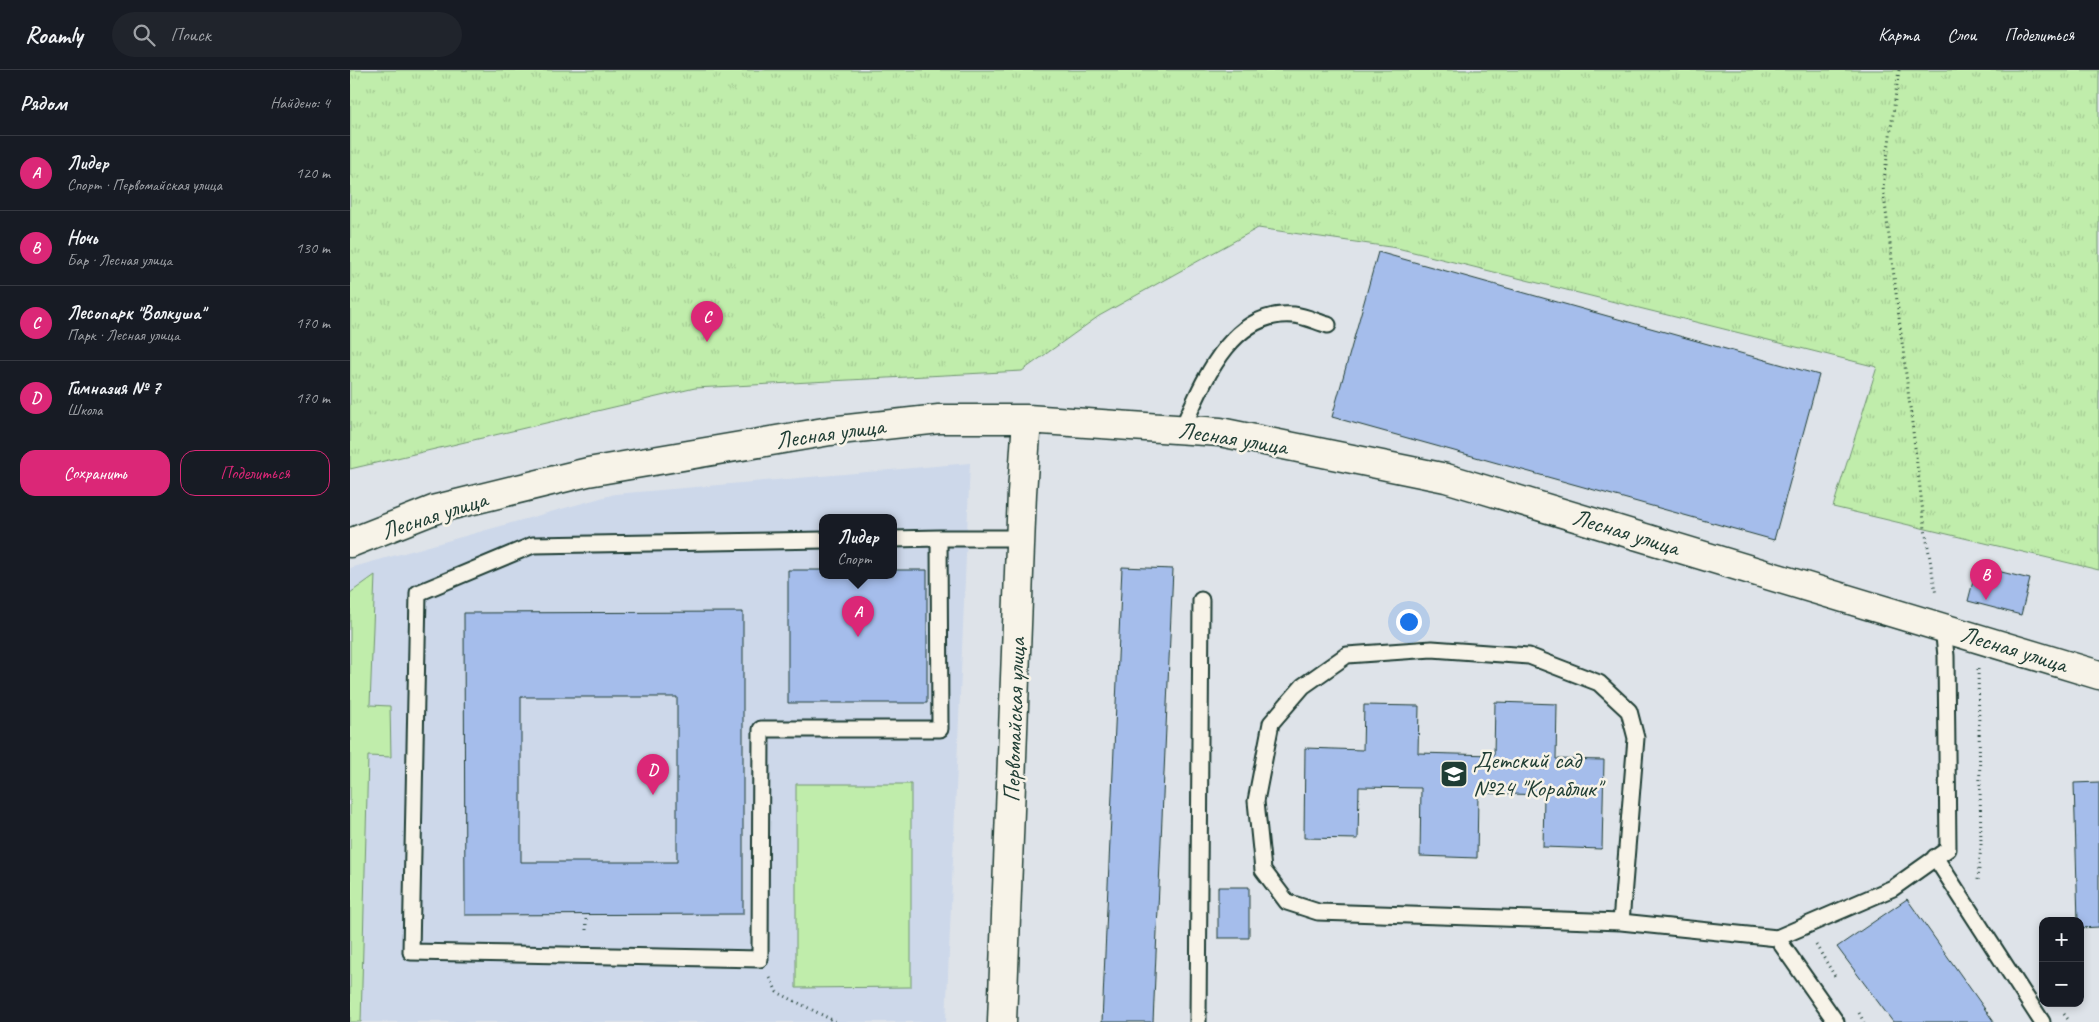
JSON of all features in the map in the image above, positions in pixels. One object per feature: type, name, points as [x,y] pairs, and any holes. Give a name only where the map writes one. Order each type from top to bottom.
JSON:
[{"type":"street","name":"Лесная улица","points":[[350,542],[436,509],[588,472],[830,431],[939,419],[1027,419],[1182,429],[1220,432],[1446,478],[2099,675]]},
{"type":"street","name":"Первомайская улица","points":[[1002,1022],[1020,538],[1027,419]]},
{"type":"lane","points":[[1182,429],[1204,381],[1232,338],[1264,318],[1295,315],[1328,325]]},
{"type":"lane","points":[[819,540],[532,545],[418,593],[411,952],[760,959],[761,729],[940,729],[939,538]]},
{"type":"lane","points":[[897,539],[1020,538]]},
{"type":"lane","points":[[1198,1022],[1201,600]]},
{"type":"lane","points":[[1621,922],[1636,738],[1629,711],[1600,683],[1529,656],[1432,649],[1347,655],[1303,686],[1271,724],[1256,801],[1263,870],[1287,902],[1318,912],[1621,922],[1777,938],[1893,888],[1938,863],[1948,849],[1946,656],[1943,627]]},
{"type":"lane","points":[[1938,863],[2042,1022]]},
{"type":"lane","points":[[1777,938],[1836,1022]]},
{"type":"path","points":[[1899,70],[1883,187],[1925,529],[1936,595]]},
{"type":"path","points":[[1946,656],[1978,662],[1981,845],[1978,885]]},
{"type":"path","points":[[1938,863],[1981,845]]},
{"type":"path","points":[[1824,940],[1816,945],[1840,984]]},
{"type":"path","points":[[760,959],[778,992],[836,1022]]},
{"type":"path","points":[[1855,1007],[1864,1022]]},
{"type":"shaded area","points":[[970,463],[946,1022],[350,1022],[350,568],[615,494]]},
{"type":"green space","points":[[350,70],[2099,70],[2099,570],[1833,507],[1877,367],[1397,248],[1258,228],[1099,316],[1022,371],[695,388],[350,469]]},
{"type":"green space","points":[[375,575],[370,705],[390,706],[391,757],[368,756],[361,1022],[350,1022],[350,593]]},
{"type":"green space","points":[[796,784],[911,784],[911,987],[796,988]]},
{"type":"building","points":[[1378,252],[1819,375],[1774,540],[1332,417]]},
{"type":"building","points":[[1977,566],[2030,579],[2021,615],[1968,601]]},
{"type":"building","points":[[1122,567],[1173,569],[1153,1022],[1102,1022]]},
{"type":"building","points":[[788,570],[819,570],[819,579],[897,579],[897,570],[927,570],[927,703],[788,703]]},
{"type":"building","points":[[743,612],[743,914],[465,915],[464,613]],"holes":[[[521,697],[677,697],[677,862],[521,862]]]},
{"type":"building","name":"Детский сад №24 \"Кораблик\"","points":[[1495,702],[1557,704],[1556,759],[1604,760],[1602,849],[1543,847],[1544,795],[1478,793],[1477,858],[1420,856],[1421,788],[1359,787],[1358,839],[1304,838],[1305,748],[1363,750],[1364,705],[1419,706],[1418,753],[1494,755]]},
{"type":"building","points":[[2099,782],[2099,927],[2084,928],[2084,917],[2078,917],[2074,783]]},
{"type":"building","points":[[1218,887],[1249,887],[1249,938],[1218,938]]},
{"type":"building","points":[[1907,899],[1994,1022],[1893,1022],[1837,947]]},
{"type":"place","name":"Лесопарк \"Волкуша\"","points":[[707,342]]},
{"type":"place","name":"Ночь","points":[[1986,600]]},
{"type":"place","name":"Лидер","points":[[858,637]]},
{"type":"place","name":"Детский сад №24 \"Кораблик\"","points":[[1454,774]]},
{"type":"place","name":"Гимназия № 7","points":[[653,795]]}]
